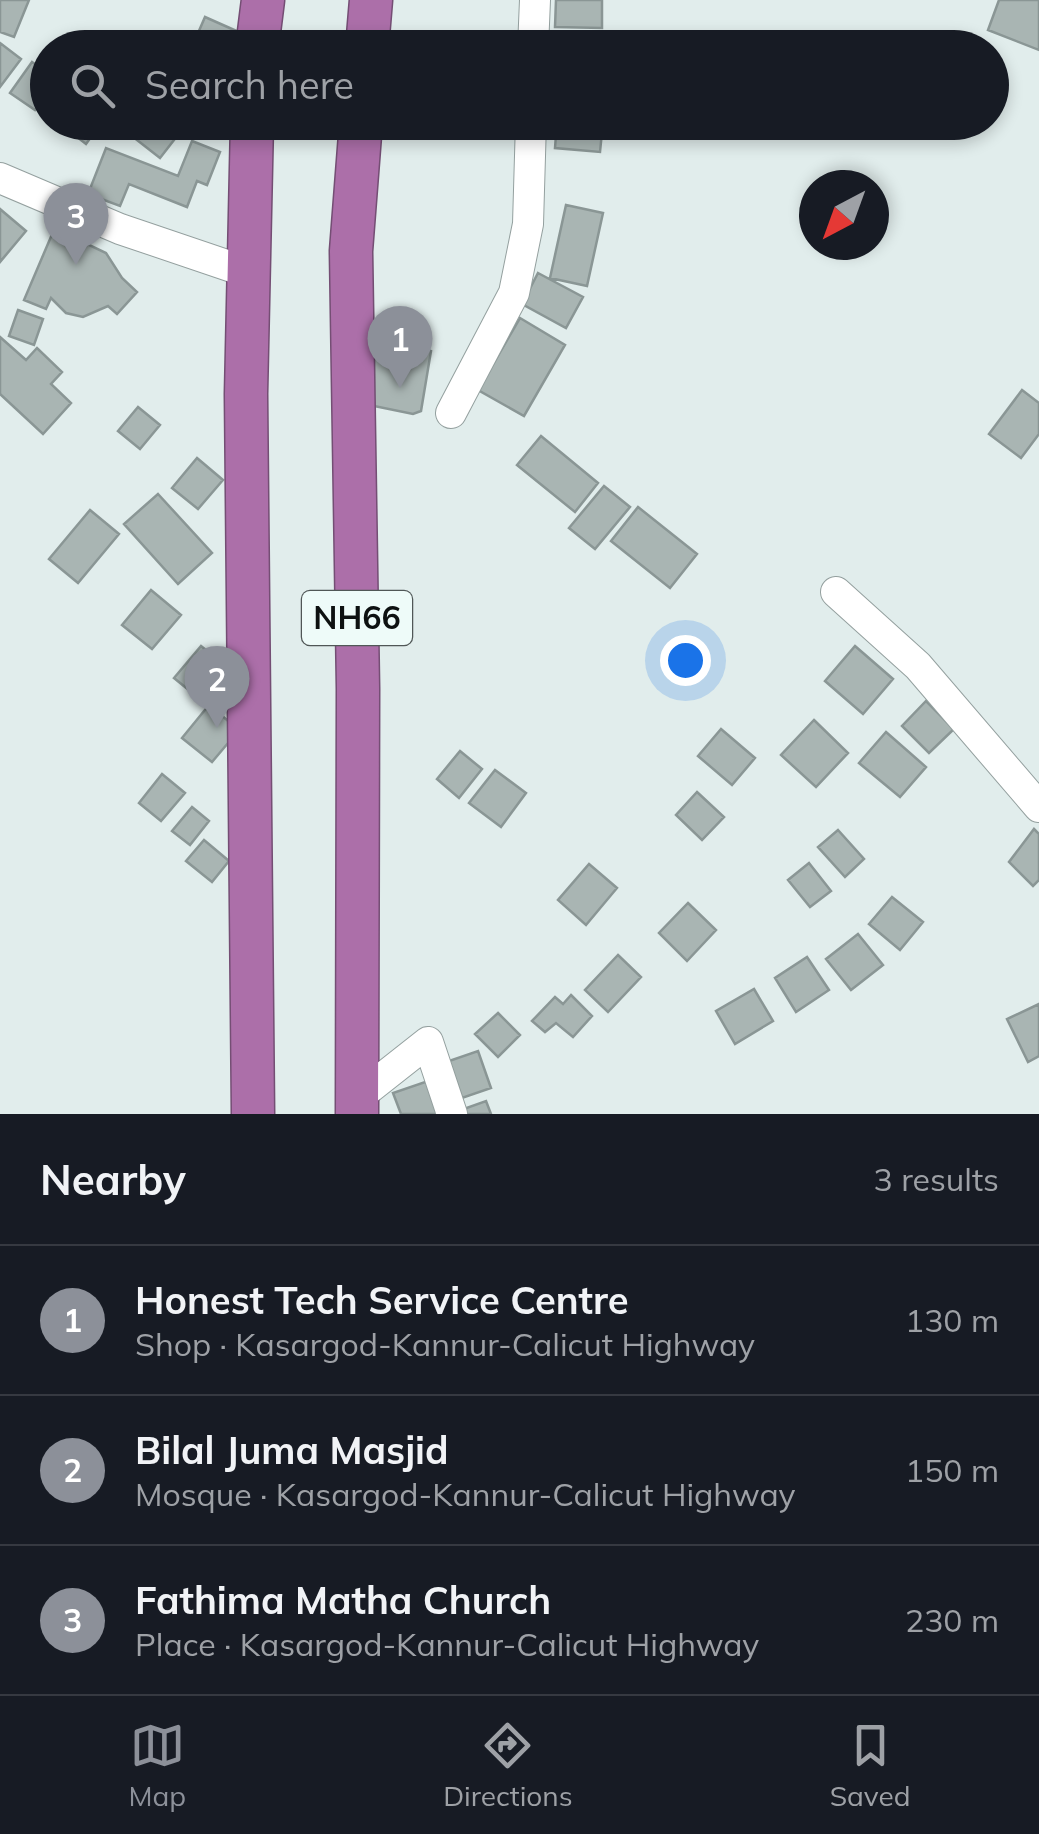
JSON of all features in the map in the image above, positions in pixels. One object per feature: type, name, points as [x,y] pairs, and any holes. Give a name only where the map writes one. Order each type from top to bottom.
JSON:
[{"type":"highway","points":[[260,30],[263,0]]},
{"type":"highway","points":[[368,30],[371,0]]},
{"type":"highway","points":[[252,140],[246,394],[253,1114]]},
{"type":"highway","name":"NH66","points":[[356,1106],[358,689],[351,252],[360,140]]},
{"type":"street","points":[[534,30],[535,0]]},
{"type":"street","points":[[451,413],[514,293],[528,224],[530,140]]},
{"type":"street","points":[[0,178],[120,229],[250,274]]},
{"type":"street","points":[[836,592],[918,666],[1039,807]]},
{"type":"street","points":[[356,1106],[428,1042],[452,1114]]},
{"type":"building","points":[[0,0],[29,0],[14,37],[0,32]]},
{"type":"building","points":[[556,0],[602,0],[602,28],[555,27]]},
{"type":"building","points":[[999,0],[1039,0],[1039,50],[1009,38],[1009,30],[988,30]]},
{"type":"building","points":[[205,17],[234,30],[199,30]]},
{"type":"building","points":[[0,43],[21,59],[0,87]]},
{"type":"building","points":[[30,65],[30,107],[10,93]]},
{"type":"building","points":[[137,140],[174,140],[160,158]]},
{"type":"building","points":[[556,140],[601,140],[600,152],[555,148]]},
{"type":"building","points":[[192,141],[220,152],[207,185],[197,181],[187,207],[129,184],[120,206],[88,194],[106,148],[178,176]]},
{"type":"building","points":[[566,205],[603,213],[587,286],[550,278]]},
{"type":"building","points":[[0,209],[26,231],[0,262]]},
{"type":"building","points":[[53,232],[72,243],[81,241],[106,253],[122,278],[137,292],[117,314],[108,306],[83,317],[66,313],[51,298],[46,309],[24,300]]},
{"type":"building","points":[[538,273],[583,297],[566,328],[522,304]]},
{"type":"building","points":[[18,310],[43,319],[34,345],[9,336]]},
{"type":"building","points":[[520,318],[565,345],[524,416],[478,390]]},
{"type":"building","points":[[374,332],[431,351],[421,411],[413,414],[374,406]]},
{"type":"building","points":[[0,337],[26,360],[37,348],[62,372],[51,384],[71,403],[43,434],[0,394]]},
{"type":"building","points":[[1022,390],[1039,403],[1039,434],[1021,458],[989,434]]},
{"type":"building","points":[[138,407],[160,425],[140,449],[118,431]]},
{"type":"building","points":[[541,436],[598,483],[575,512],[517,465]]},
{"type":"building","points":[[197,458],[223,480],[198,509],[172,488]]},
{"type":"building","points":[[604,486],[630,507],[595,549],[569,528]]},
{"type":"building","points":[[158,494],[212,553],[178,584],[124,524]]},
{"type":"building","points":[[638,507],[697,554],[670,588],[611,541]]},
{"type":"building","points":[[90,510],[119,534],[78,583],[49,559]]},
{"type":"building","points":[[151,590],[181,615],[152,649],[122,625]]},
{"type":"building","points":[[201,646],[228,668],[201,700],[174,678]]},
{"type":"building","points":[[855,646],[893,679],[863,714],[825,681]]},
{"type":"building","points":[[926,701],[954,729],[929,753],[902,726]]},
{"type":"building","points":[[209,705],[239,730],[212,762],[182,738]]},
{"type":"building","points":[[814,720],[848,753],[816,787],[781,755]]},
{"type":"building","points":[[721,729],[755,758],[732,785],[698,756]]},
{"type":"building","points":[[886,732],[926,767],[900,797],[859,763]]},
{"type":"building","points":[[460,751],[482,769],[459,798],[437,779]]},
{"type":"building","points":[[495,770],[526,793],[501,827],[469,803]]},
{"type":"building","points":[[162,774],[185,793],[161,821],[139,803]]},
{"type":"building","points":[[697,792],[724,817],[702,840],[676,815]]},
{"type":"building","points":[[192,807],[209,821],[190,845],[172,831]]},
{"type":"building","points":[[1034,829],[1039,834],[1039,880],[1033,886],[1009,862]]},
{"type":"building","points":[[838,830],[864,859],[845,877],[818,847]]},
{"type":"building","points":[[204,840],[229,861],[212,882],[186,861]]},
{"type":"building","points":[[809,863],[831,891],[810,907],[788,880]]},
{"type":"building","points":[[589,864],[617,888],[586,925],[558,900]]},
{"type":"building","points":[[892,897],[923,922],[900,950],[869,924]]},
{"type":"building","points":[[688,903],[716,930],[687,961],[659,933]]},
{"type":"building","points":[[858,934],[883,965],[851,990],[826,959]]},
{"type":"building","points":[[618,955],[641,977],[608,1012],[585,990]]},
{"type":"building","points":[[807,957],[829,990],[796,1012],[775,978]]},
{"type":"building","points":[[754,989],[773,1021],[735,1044],[716,1011]]},
{"type":"building","points":[[571,995],[592,1016],[573,1037],[556,1023],[545,1032],[532,1021],[555,997],[563,1004]]},
{"type":"building","points":[[1039,1004],[1039,1056],[1028,1062],[1007,1019]]},
{"type":"building","points":[[498,1013],[520,1035],[498,1057],[475,1034]]},
{"type":"building","points":[[478,1051],[491,1088],[462,1098],[449,1061]]},
{"type":"building","points":[[428,1081],[439,1114],[401,1114],[393,1093]]},
{"type":"building","points":[[486,1101],[491,1114],[459,1114],[458,1111]]},
{"type":"place","name":"Fathima Matha Church","points":[[76,265]]},
{"type":"place","name":"Honest Tech Service Centre","points":[[400,388]]},
{"type":"place","name":"Bilal Juma Masjid","points":[[217,728]]}]
